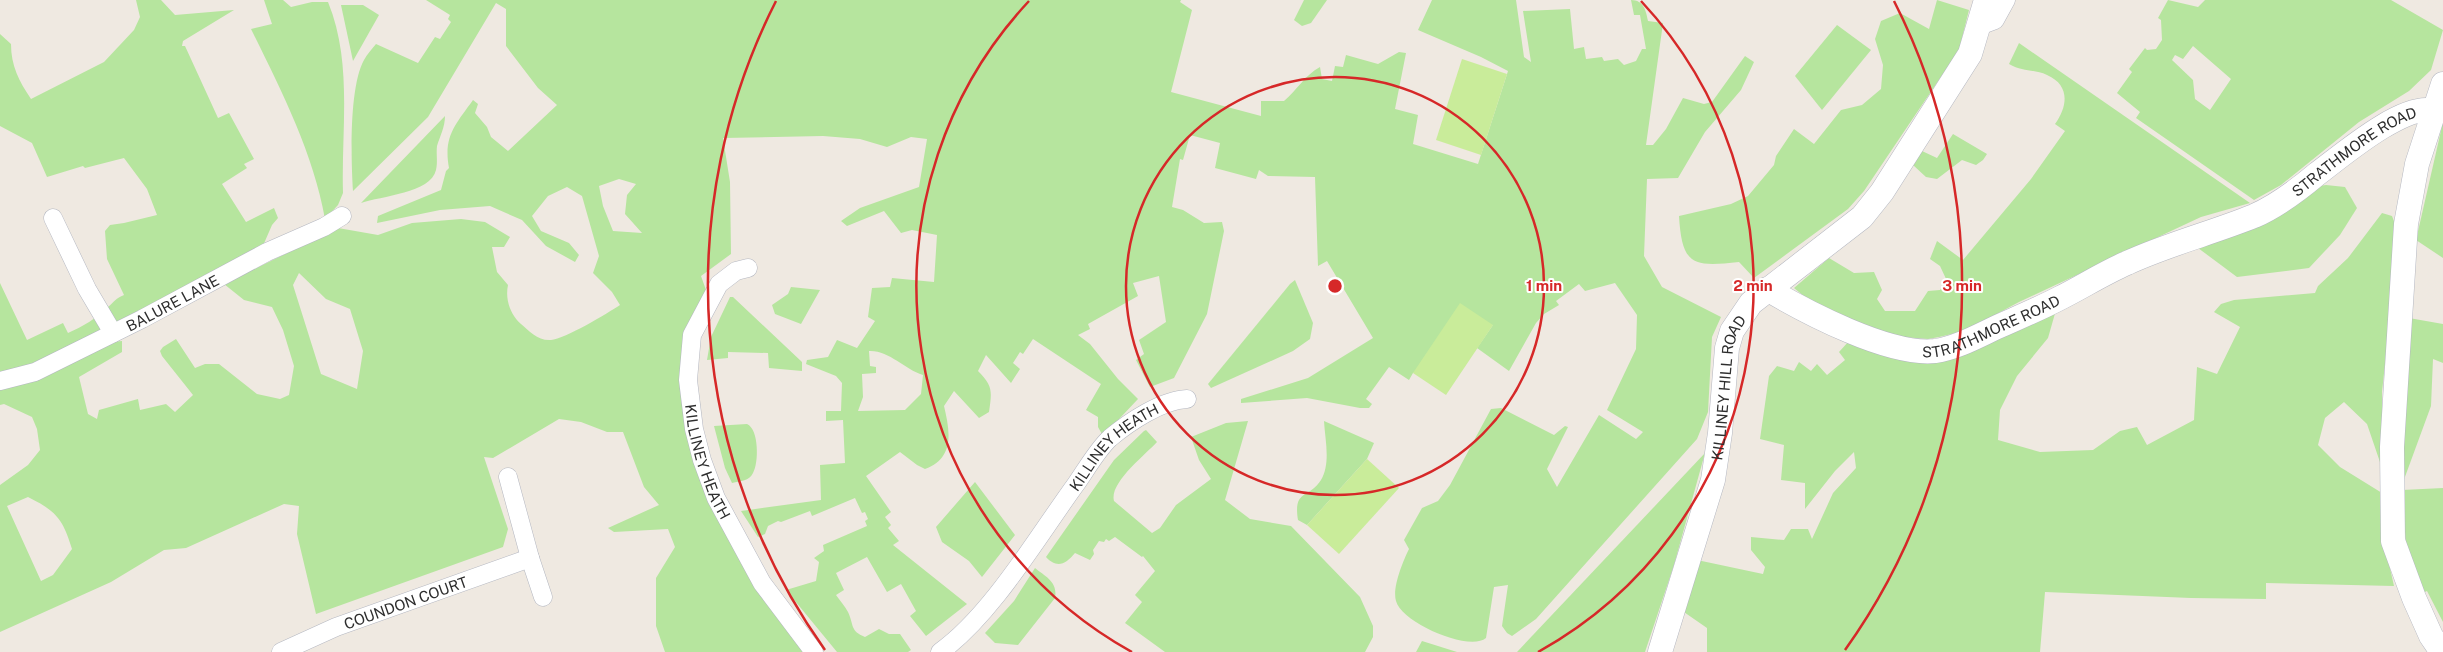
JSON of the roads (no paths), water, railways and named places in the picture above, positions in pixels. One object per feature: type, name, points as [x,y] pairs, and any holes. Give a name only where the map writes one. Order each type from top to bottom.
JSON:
[{"type":"main road","name":"KILLINEY HILL ROAD","points":[[1660,652],[1712,480],[1720,433],[1727,348],[1732,331],[1741,315],[1767,289],[1862,217],[1882,192],[1970,54],[1986,0]]},
{"type":"main road","points":[[2433,111],[2443,84]]},
{"type":"main road","name":"STRATHMORE ROAD","points":[[1767,289],[1812,314],[1888,344],[1913,351],[1935,351],[1959,345],[2059,299],[2125,264],[2184,239],[2255,215],[2292,194],[2353,146],[2390,122],[2425,108],[2433,111],[2417,164],[2406,224],[2392,447],[2393,541],[2414,598],[2431,636],[2442,652]]},
{"type":"street","points":[[1979,26],[1995,20],[2006,0]]},
{"type":"street","name":"BALURE LANE","points":[[0,381],[35,372],[342,216]]},
{"type":"street","points":[[53,218],[87,288],[113,333]]},
{"type":"street","name":"KILLINEY HEATH","points":[[748,268],[736,271],[719,284],[692,335],[688,380],[694,429],[702,460],[716,498],[734,532],[762,583],[814,652]]},
{"type":"street","name":"KILLINEY HEATH","points":[[940,652],[955,641],[999,592],[1109,439],[1161,405],[1173,400],[1187,399]]},
{"type":"street","points":[[508,477],[530,558],[543,597]]},
{"type":"street","name":"COUNDON COURT","points":[[282,652],[336,628],[530,558]]}]
